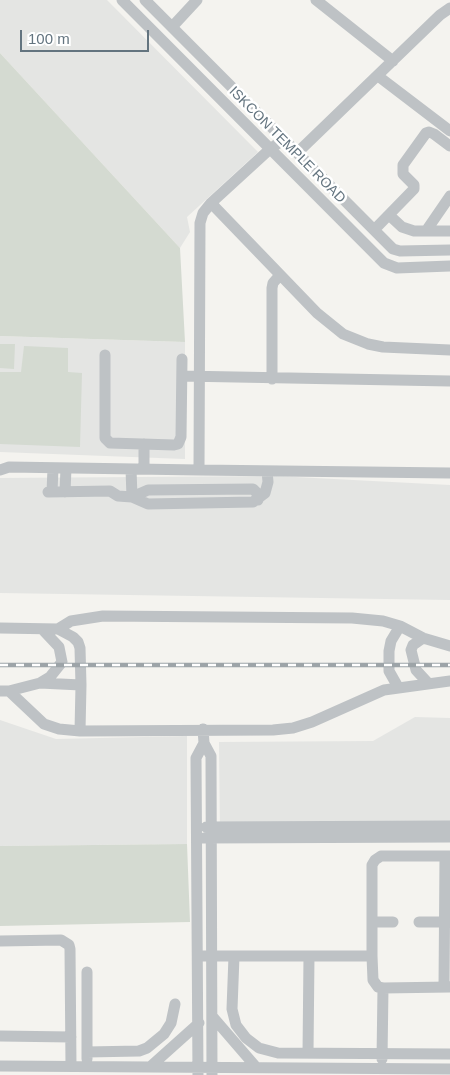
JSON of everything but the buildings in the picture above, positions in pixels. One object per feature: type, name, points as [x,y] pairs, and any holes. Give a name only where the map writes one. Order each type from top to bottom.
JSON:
[{"type":"street","name":"ISKCON TEMPLE ROAD","points":[[122,0],[384,263],[397,268],[450,266]]},
{"type":"street","name":"ISKCON TEMPLE ROAD","points":[[145,0],[393,249],[400,251],[450,250]]},
{"type":"street","points":[[172,27],[197,0]]},
{"type":"street","points":[[316,0],[393,61]]},
{"type":"street","points":[[297,153],[440,15],[450,8]]},
{"type":"street","points":[[378,76],[450,131]]},
{"type":"street","points":[[374,230],[414,189],[414,184],[404,174],[403,165],[426,133],[434,134],[450,146]]},
{"type":"street","points":[[199,470],[200,223],[203,213],[211,203],[283,140]]},
{"type":"street","points":[[211,203],[326,322],[343,334],[368,344],[393,349],[450,350]]},
{"type":"street","points":[[426,230],[448,205]]},
{"type":"street","points":[[390,215],[402,227],[414,231],[450,231]]},
{"type":"street","points":[[272,379],[272,288],[273,283],[280,275]]},
{"type":"street","points":[[105,355],[105,438],[110,444],[174,445],[180,441],[182,359]]},
{"type":"street","points":[[182,376],[450,381]]},
{"type":"street","points":[[144,444],[144,469]]},
{"type":"street","points":[[0,470],[9,467],[450,473]]},
{"type":"street","points":[[53,468],[50,492],[110,491],[118,496],[148,490],[253,489],[258,494],[258,500]]},
{"type":"street","points":[[65,492],[66,468]]},
{"type":"street","points":[[131,469],[132,493]]},
{"type":"street","points":[[132,493],[148,504],[253,502],[265,493],[267,471]]},
{"type":"street","points":[[187,490],[187,503]]},
{"type":"street","points":[[1,625],[43,630],[58,629],[71,621],[103,616],[352,618],[383,621],[400,626],[423,638],[450,646]]},
{"type":"street","points":[[398,687],[389,671],[389,651],[391,641],[400,626]]},
{"type":"street","points":[[58,629],[73,637],[78,642],[80,648],[80,731]]},
{"type":"street","points":[[40,683],[50,677],[62,662],[56,641],[43,630]]},
{"type":"street","points":[[423,638],[413,645],[412,650],[416,670],[428,683]]},
{"type":"street","points":[[5,691],[44,724],[59,729],[80,731],[273,730],[293,728],[312,722],[384,690],[450,681]]},
{"type":"street","points":[[5,691],[40,683],[81,684]]},
{"type":"street","points":[[203,729],[204,743],[211,756],[212,1071]]},
{"type":"street","points":[[198,1071],[199,956],[196,758],[204,743]]},
{"type":"street","points":[[212,833],[450,826]]},
{"type":"street","points":[[197,833],[450,837]]},
{"type":"street","points":[[381,856],[447,856],[447,987],[378,987],[373,980],[372,922],[372,866],[375,860],[381,856]]},
{"type":"street","points":[[372,922],[393,922]]},
{"type":"street","points":[[419,922],[447,922]]},
{"type":"street","points":[[0,941],[61,940],[69,945],[71,1066]]},
{"type":"street","points":[[199,956],[372,956]]},
{"type":"street","points":[[234,956],[232,1009],[236,1025],[246,1038],[259,1048],[278,1053],[450,1054]]},
{"type":"street","points":[[308,1052],[309,956]]},
{"type":"street","points":[[87,972],[87,1066]]},
{"type":"street","points":[[382,1068],[383,988]]},
{"type":"street","points":[[87,1052],[139,1051],[147,1048],[161,1036],[171,1023],[175,1004]]},
{"type":"street","points":[[212,1016],[256,1067]]},
{"type":"street","points":[[151,1066],[199,1023]]},
{"type":"street","points":[[0,1036],[71,1037]]},
{"type":"street","points":[[0,1066],[151,1066],[198,1071],[256,1067],[450,1069]]},
{"type":"shaded area","points":[[0,0],[107,0],[258,152],[187,217],[190,232],[180,248],[0,53]]},
{"type":"shaded area","points":[[0,53],[180,248],[185,342],[0,336]]},
{"type":"shaded area","points":[[0,336],[185,342],[185,459],[0,452]]},
{"type":"shaded area","points":[[0,344],[15,344],[14,369],[0,368]]},
{"type":"shaded area","points":[[24,346],[68,348],[68,372],[82,373],[80,447],[0,444],[0,372],[21,372]]},
{"type":"shaded area","points":[[276,476],[450,485],[450,600],[0,593],[0,478]]},
{"type":"shaded area","points":[[415,717],[450,718],[450,834],[220,833],[219,742],[373,741]]},
{"type":"shaded area","points":[[0,720],[56,739],[187,736],[187,844],[0,846]]},
{"type":"shaded area","points":[[187,844],[190,922],[0,926],[0,846]]},
{"type":"railway","points":[[0,665],[450,665]]}]
